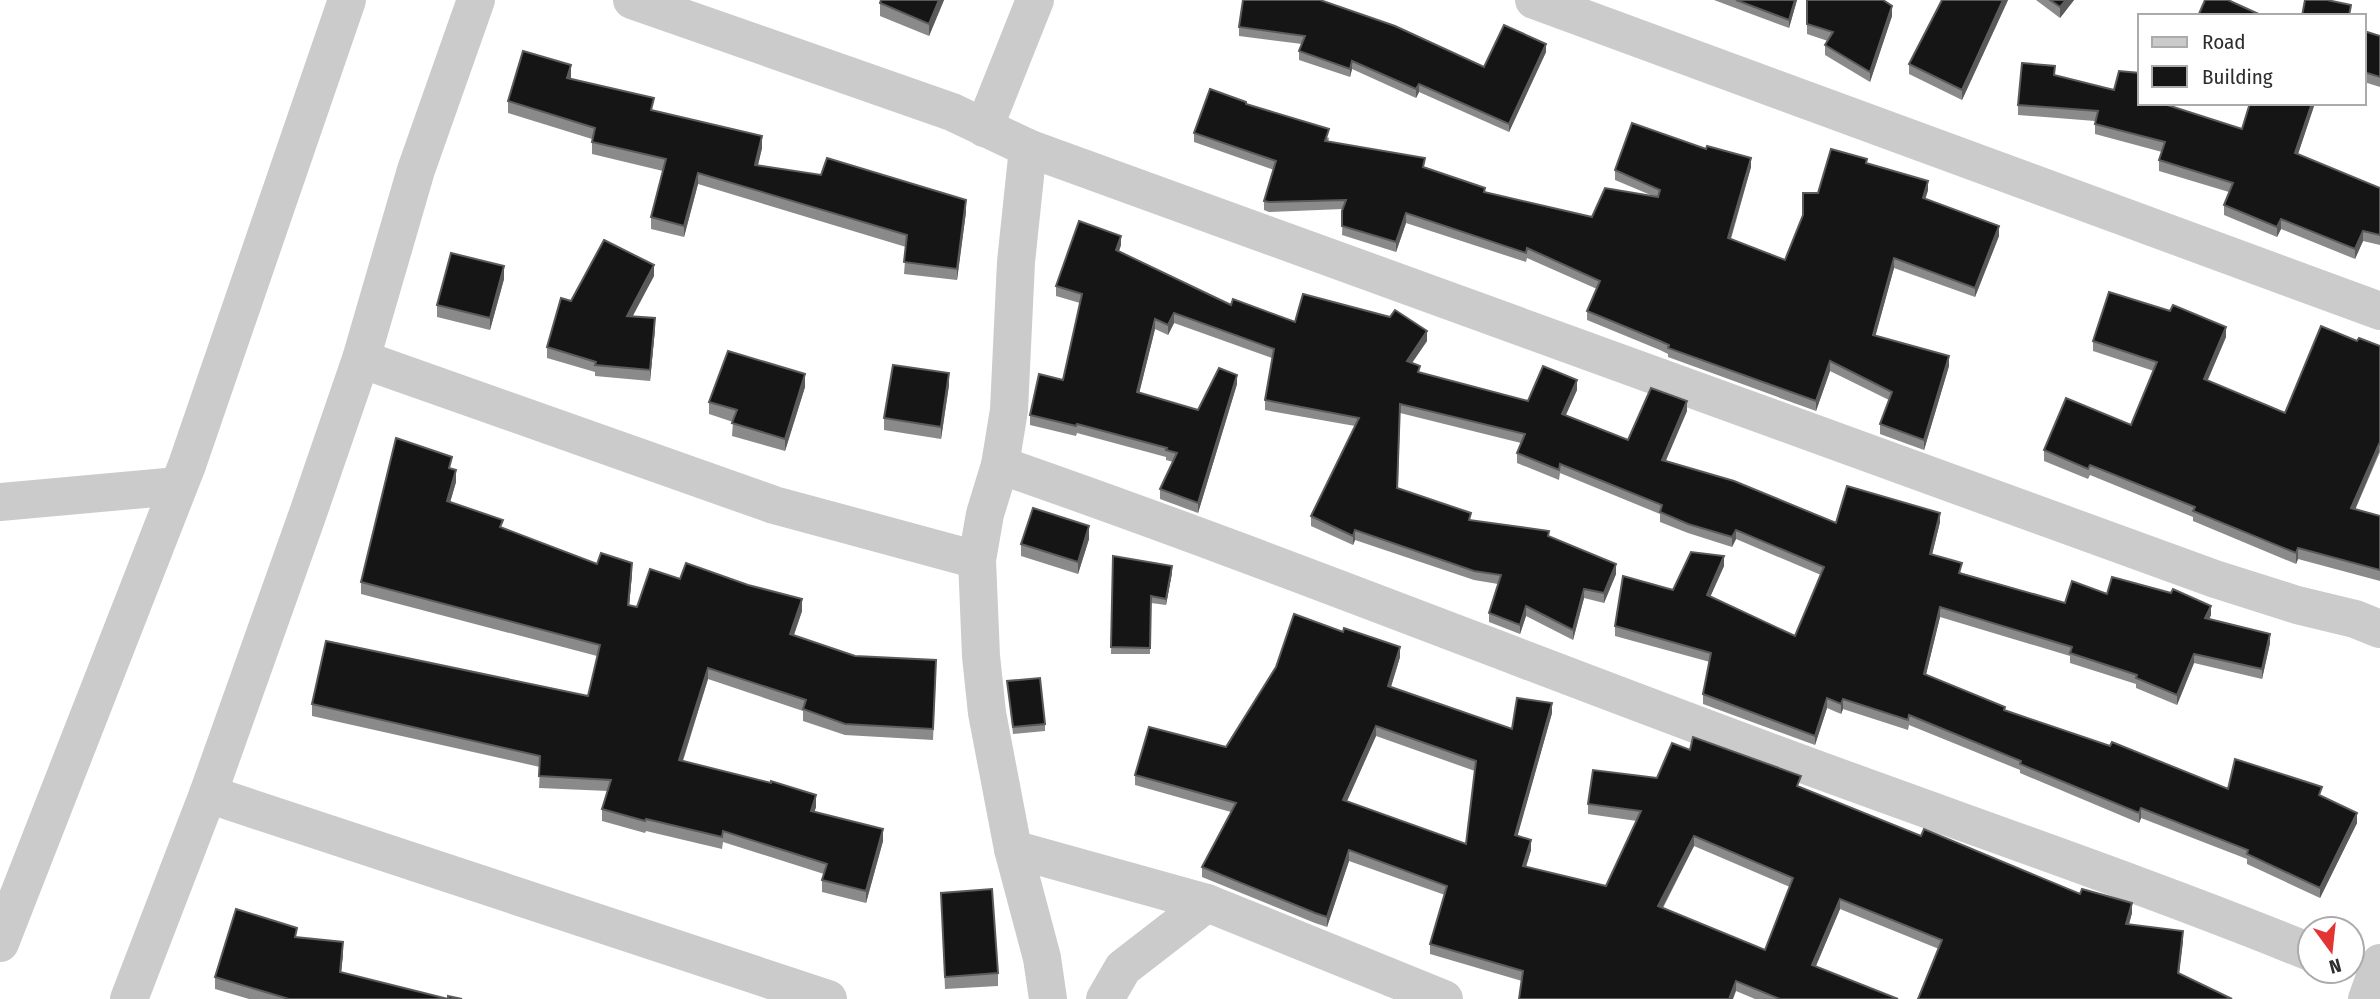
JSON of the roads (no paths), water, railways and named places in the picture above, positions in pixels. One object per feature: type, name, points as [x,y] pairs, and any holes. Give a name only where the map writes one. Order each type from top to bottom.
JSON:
[{"type":"street","points":[[0,943],[178,486],[346,0]]},
{"type":"street","points":[[129,999],[208,794],[361,359],[416,170],[476,0]]},
{"type":"street","points":[[632,0],[952,112],[1028,148],[2215,579],[2297,605],[2355,619],[2380,629]]},
{"type":"street","points":[[984,128],[1035,0]]},
{"type":"street","points":[[1534,0],[2380,311]]},
{"type":"street","points":[[1028,148],[1016,262],[1009,410],[1000,465],[985,514],[977,560],[981,656],[987,713],[1013,849],[1042,958],[1048,999]]},
{"type":"street","points":[[361,359],[774,505],[977,560]]},
{"type":"street","points":[[1000,465],[1191,532],[1769,752],[2223,917],[2296,946]]},
{"type":"street","points":[[0,502],[178,486]]},
{"type":"street","points":[[208,794],[828,999]]},
{"type":"street","points":[[1013,849],[1207,903],[1444,999]]},
{"type":"street","points":[[1105,999],[1123,968],[1207,903]]}]
